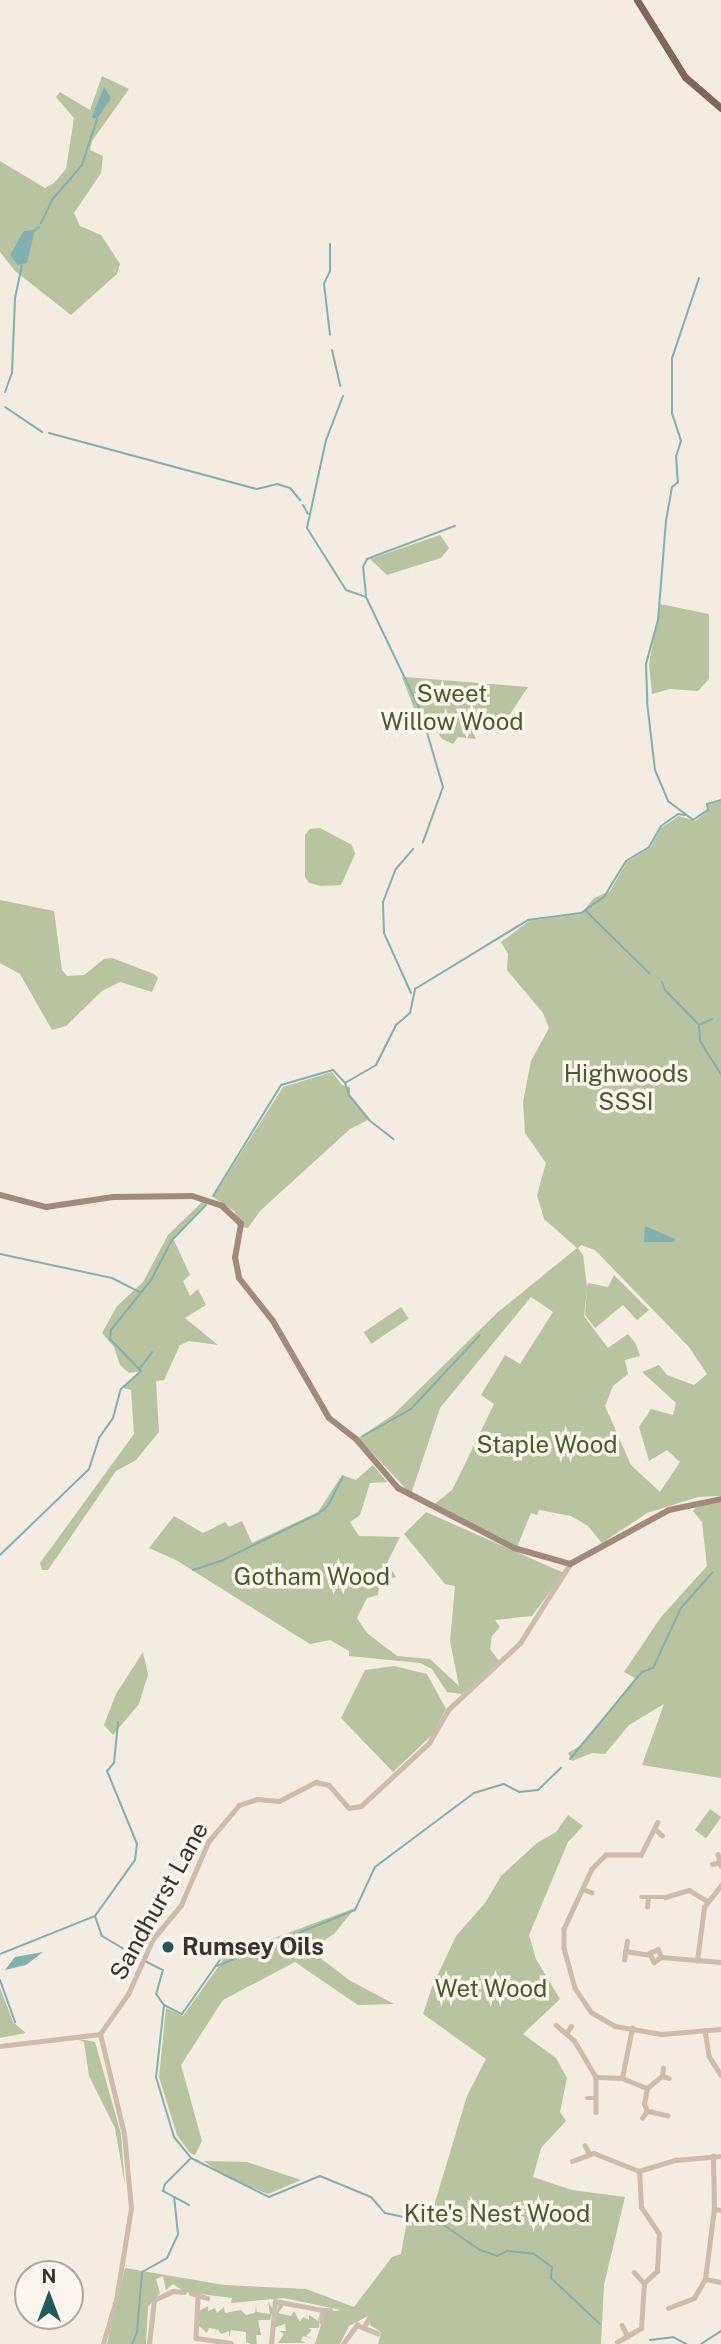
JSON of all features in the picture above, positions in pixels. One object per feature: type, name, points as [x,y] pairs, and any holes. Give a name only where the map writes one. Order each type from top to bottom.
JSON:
[{"type":"main road","points":[[637,0],[685,77],[721,108]]},
{"type":"street","points":[[0,1195],[47,1207],[113,1197],[191,1196],[210,1200],[241,1224],[236,1269],[252,1296],[272,1321],[329,1418],[356,1439],[398,1488],[504,1544],[570,1564],[669,1510],[721,1499]]},
{"type":"street","name":"Sandhurst Lane","points":[[100,2034],[128,1994],[153,1938],[181,1905],[208,1842],[228,1812],[249,1800],[279,1801],[321,1781],[349,1808],[361,1807],[429,1743],[449,1709],[520,1643],[570,1564]]},
{"type":"street","points":[[658,1822],[641,1855],[606,1855],[583,1889],[563,1940],[576,1992],[591,2012],[607,2023],[662,2034],[721,2029]]},
{"type":"street","points":[[656,1830],[662,1835]]},
{"type":"street","points":[[712,1864],[721,1864],[718,1854]]},
{"type":"street","points":[[697,1961],[707,1901],[721,1885]]},
{"type":"street","points":[[583,1889],[591,1892]]},
{"type":"street","points":[[641,1896],[648,1898],[689,1890],[707,1901]]},
{"type":"street","points":[[647,1907],[648,1898]]},
{"type":"street","points":[[624,1960],[627,1941]]},
{"type":"street","points":[[625,1951],[649,1955],[654,1962],[661,1957],[721,1962]]},
{"type":"street","points":[[556,2025],[567,2032],[596,2077],[596,2112]]},
{"type":"street","points":[[567,2032],[571,2026]]},
{"type":"street","points":[[622,2077],[632,2028]]},
{"type":"street","points":[[705,2030],[709,2056],[721,2075]]},
{"type":"street","points":[[0,2046],[100,2034],[124,2134],[131,2208],[116,2300],[103,2344]]},
{"type":"street","points":[[647,2088],[662,2076],[663,2068]]},
{"type":"street","points":[[662,2076],[669,2078]]},
{"type":"street","points":[[596,2077],[622,2077],[647,2088]]},
{"type":"street","points":[[642,2118],[647,2111],[647,2088]]},
{"type":"street","points":[[587,2098],[595,2098]]},
{"type":"street","points":[[647,2111],[668,2116]]},
{"type":"street","points":[[585,2144],[589,2153]]},
{"type":"street","points":[[572,2161],[589,2153],[604,2155],[627,2170],[639,2171],[721,2156]]},
{"type":"street","points":[[668,2308],[689,2302],[705,2279],[714,2209],[713,2156]]},
{"type":"street","points":[[639,2171],[641,2207],[656,2225],[660,2241],[657,2271],[644,2283]]},
{"type":"street","points":[[714,2209],[721,2210]]},
{"type":"street","points":[[617,2342],[628,2337],[644,2322],[644,2283],[634,2272]]},
{"type":"street","points":[[705,2279],[721,2282]]},
{"type":"street","points":[[149,2344],[154,2300],[173,2288],[184,2292]]},
{"type":"street","points":[[191,2293],[207,2298]]},
{"type":"street","points":[[198,2297],[196,2337],[226,2343]]},
{"type":"street","points":[[268,2300],[323,2310],[331,2309]]},
{"type":"street","points":[[271,2344],[275,2301]]},
{"type":"street","points":[[322,2322],[323,2310]]},
{"type":"street","points":[[365,2325],[369,2318]]},
{"type":"street","points":[[343,2344],[354,2327],[365,2325],[377,2333]]},
{"type":"street","points":[[622,2325],[628,2337]]},
{"type":"green space","points":[[102,76],[129,89],[92,141],[90,150],[103,156],[101,173],[74,213],[80,226],[101,235],[120,264],[117,274],[71,315],[15,271],[0,252],[0,161],[45,188],[54,183],[66,169],[74,118],[56,97],[60,92],[90,110]]},
{"type":"green space","points":[[440,535],[449,548],[441,558],[387,575],[370,559]]},
{"type":"green space","points":[[660,604],[709,614],[709,679],[698,691],[670,689],[652,694],[649,664]]},
{"type":"green space","name":"Sweet Willow Wood","points":[[402,677],[528,687],[510,714],[490,721],[476,718],[471,727],[476,739],[458,737],[453,744],[442,739],[426,715],[416,714]]},
{"type":"green space","points":[[721,801],[721,1496],[698,1497],[647,1513],[602,1543],[588,1526],[571,1516],[539,1510],[537,1515],[531,1513],[517,1547],[432,1506],[452,1490],[494,1404],[481,1395],[505,1355],[520,1364],[553,1312],[531,1297],[440,1408],[411,1494],[358,1438],[393,1415],[498,1312],[577,1248],[544,1219],[537,1195],[546,1163],[525,1133],[523,1102],[531,1061],[549,1028],[543,1013],[507,970],[508,954],[501,942],[529,921],[581,914],[594,898],[610,891],[627,862],[650,848],[661,828],[679,816],[695,821],[708,811],[707,805]],"holes":[[[581,1245],[595,1250],[689,1347],[707,1374],[694,1385],[667,1375],[659,1365],[642,1372],[676,1403],[673,1415],[651,1409],[639,1427],[649,1461],[667,1450],[680,1462],[660,1492],[631,1465],[605,1406],[613,1386],[628,1374],[625,1360],[640,1356],[636,1344],[628,1334],[608,1348],[584,1316],[587,1288],[585,1315],[595,1328],[623,1305],[637,1320],[649,1310],[614,1275],[608,1287],[588,1283],[587,1287],[583,1255],[578,1248]]]},
{"type":"green space","points":[[320,828],[352,845],[355,854],[341,885],[321,886],[309,883],[305,877],[305,835],[310,829]]},
{"type":"green space","points":[[0,900],[54,911],[62,970],[67,976],[84,975],[104,959],[112,958],[154,974],[158,978],[152,992],[120,982],[102,991],[66,1026],[52,1030],[20,974],[0,963]]},
{"type":"green space","points":[[332,1072],[342,1085],[350,1087],[350,1095],[370,1119],[350,1129],[260,1211],[248,1228],[243,1227],[234,1211],[213,1197],[283,1087]]},
{"type":"green space","points":[[203,1201],[207,1203],[203,1209],[173,1238],[190,1275],[183,1281],[190,1296],[198,1289],[206,1305],[185,1318],[218,1345],[189,1341],[180,1345],[164,1380],[156,1381],[159,1432],[136,1460],[116,1471],[48,1570],[42,1570],[40,1563],[134,1434],[131,1390],[123,1388],[142,1371],[129,1373],[120,1365],[114,1347],[102,1333],[117,1306],[143,1282],[168,1235]]},
{"type":"green space","points":[[401,1307],[409,1319],[372,1344],[364,1332]]},
{"type":"green space","name":"Gotham Wood","points":[[373,1465],[387,1482],[370,1483],[360,1515],[350,1522],[359,1536],[400,1537],[387,1563],[396,1577],[380,1580],[378,1595],[367,1598],[357,1618],[367,1633],[397,1656],[430,1659],[459,1686],[450,1641],[455,1586],[445,1584],[404,1534],[426,1512],[564,1573],[532,1616],[495,1620],[500,1627],[492,1636],[490,1649],[499,1661],[462,1694],[447,1692],[432,1669],[420,1663],[349,1656],[349,1651],[330,1640],[310,1644],[176,1560],[149,1548],[174,1516],[203,1533],[225,1522],[229,1527],[242,1521],[252,1543],[318,1512],[342,1475],[356,1480]]},
{"type":"green space","points":[[721,1501],[721,1778],[642,1765],[664,1704],[629,1725],[605,1754],[592,1753],[572,1761],[568,1753],[583,1744],[635,1678],[624,1672],[661,1617],[707,1566],[702,1522],[693,1511],[698,1505]]},
{"type":"green space","points":[[143,1652],[148,1674],[139,1704],[113,1735],[104,1725],[116,1694]]},
{"type":"green space","points":[[394,1666],[427,1674],[446,1709],[432,1735],[393,1772],[341,1718],[365,1670]]},
{"type":"green space","points":[[710,1809],[721,1818],[706,1838],[695,1830]]},
{"type":"green space","points":[[568,1815],[583,1826],[568,1842],[529,1935],[536,1959],[560,1999],[523,2034],[556,2058],[567,2078],[560,2112],[566,2121],[541,2148],[533,2177],[572,2190],[625,2197],[604,2285],[601,2344],[378,2344],[381,2332],[370,2325],[368,2316],[349,2326],[340,2344],[315,2344],[325,2312],[341,2310],[284,2298],[231,2303],[232,2298],[185,2292],[173,2284],[166,2290],[163,2276],[156,2279],[160,2293],[148,2307],[146,2344],[107,2344],[125,2268],[224,2285],[306,2289],[354,2307],[392,2257],[401,2254],[408,2215],[430,2219],[467,2096],[486,2059],[423,2014],[432,1987],[456,1936],[485,1903],[501,1876],[537,1843],[556,1832]]},
{"type":"green space","points":[[355,1908],[334,1934],[310,1950],[349,1980],[394,2004],[358,2005],[295,1962],[223,2000],[181,2065],[202,2141],[195,2155],[190,2153],[177,2135],[159,2077],[166,2008],[183,2016],[223,1960],[220,1958]]},
{"type":"green space","points":[[0,1988],[13,2022],[26,2033],[0,2038]]},
{"type":"green space","points":[[74,2038],[95,2042],[121,2134],[125,2186],[115,2128],[89,2076],[84,2042]]},
{"type":"green space","points":[[204,2161],[247,2162],[301,2180],[268,2194],[224,2176]]},
{"type":"green space","points":[[201,2300],[199,2311],[208,2306],[208,2311],[215,2308],[217,2313],[224,2307],[225,2313],[241,2310],[246,2315],[255,2313],[256,2306],[257,2312],[270,2314],[268,2301],[273,2310],[270,2320],[258,2320],[261,2335],[256,2335],[257,2344],[251,2344],[246,2342],[246,2332],[231,2330],[229,2337],[229,2331],[221,2334],[217,2329],[215,2334],[216,2329],[209,2328],[207,2333],[199,2326],[197,2311]]},
{"type":"green space","points":[[279,2303],[285,2304],[278,2313],[291,2316],[294,2311],[300,2322],[303,2317],[309,2320],[309,2315],[318,2321],[320,2312],[319,2328],[308,2328],[312,2330],[306,2336],[314,2339],[303,2336],[301,2341],[306,2343],[278,2343],[284,2334],[279,2331],[286,2331],[285,2324],[273,2328]]},
{"type":"water","points":[[104,87],[111,98],[97,119],[92,117]]},
{"type":"water","points":[[35,230],[27,263],[18,265],[10,255],[24,231]]},
{"type":"water","points":[[645,1226],[675,1239],[674,1242],[644,1242]]},
{"type":"water","points":[[43,1952],[26,1965],[5,1970],[15,1957]]},
{"type":"waterway","points":[[41,223],[52,200],[82,165],[97,119]]},
{"type":"waterway","points":[[35,230],[39,227]]},
{"type":"waterway","points":[[330,244],[330,271],[324,284],[330,335]]},
{"type":"waterway","points":[[5,392],[12,373],[15,298],[22,266]]},
{"type":"waterway","points":[[699,278],[672,358],[672,413],[681,441],[676,456],[678,482],[672,487],[666,521],[658,620],[646,664],[647,702],[655,770],[668,801],[693,820],[708,810],[707,804],[721,800]]},
{"type":"waterway","points":[[332,350],[340,386]]},
{"type":"waterway","points":[[343,396],[326,440],[307,528],[346,590],[366,597],[421,712]]},
{"type":"waterway","points":[[5,407],[42,432]]},
{"type":"waterway","points":[[49,433],[257,489],[277,484],[290,488],[300,500]]},
{"type":"waterway","points":[[303,505],[308,514]]},
{"type":"waterway","points":[[366,595],[363,567],[367,559],[455,526]]},
{"type":"waterway","points":[[423,719],[443,787],[423,842]]},
{"type":"waterway","points":[[213,1196],[281,1085],[333,1070],[345,1083],[376,1065],[396,1025],[410,1013],[415,989],[528,920],[581,913],[604,897],[626,861],[649,847],[661,826],[678,814],[685,815]]},
{"type":"waterway","points":[[411,993],[384,933],[383,902],[395,870],[413,849]]},
{"type":"waterway","points":[[585,910],[650,974]]},
{"type":"waterway","points":[[662,982],[665,990],[699,1025],[700,1041],[721,1075]]},
{"type":"waterway","points":[[701,1024],[712,1019]]},
{"type":"waterway","points":[[345,1083],[349,1095],[369,1120],[393,1139]]},
{"type":"waterway","points":[[0,1555],[89,1469],[99,1438],[113,1418],[121,1389],[141,1371],[110,1339],[111,1330],[151,1280],[172,1240],[206,1205]]},
{"type":"waterway","points":[[0,1254],[112,1278],[140,1292]]},
{"type":"waterway","points":[[363,1436],[411,1409],[480,1335]]},
{"type":"waterway","points":[[140,1368],[152,1352]]},
{"type":"waterway","points":[[193,1570],[221,1561],[318,1514],[328,1506],[343,1477]]},
{"type":"waterway","points":[[570,1759],[642,1672],[653,1668],[681,1608],[713,1572]]},
{"type":"waterway","points":[[95,1916],[135,1860],[137,1844],[107,1771],[114,1763],[118,1722]]},
{"type":"waterway","points":[[279,1941],[355,1910],[375,1867],[474,1793],[504,1784],[519,1792],[538,1790],[561,1768]]},
{"type":"waterway","points":[[0,1954],[95,1916],[102,1936],[139,1958]]},
{"type":"waterway","points":[[217,1966],[274,1943]]},
{"type":"waterway","points":[[164,2005],[182,2014],[220,1960]]},
{"type":"waterway","points":[[145,1961],[163,1970],[156,1994],[164,2005],[156,2077],[174,2137],[191,2158],[269,2197],[320,2176],[371,2197],[385,2213],[445,2226],[480,2250],[497,2256],[507,2251],[534,2254],[552,2267],[551,2278],[600,2324]]},
{"type":"waterway","points":[[0,1980],[15,2022]]},
{"type":"waterway","points":[[132,2344],[137,2332],[142,2272],[167,2258],[178,2234],[174,2197],[163,2191],[165,2184],[191,2158]]},
{"type":"waterway","points":[[174,2197],[189,2205]]},
{"type":"waterway","points":[[701,2344],[721,2331]]},
{"type":"waterway","points":[[650,2340],[673,2337],[686,2344]]},
{"type":"place","name":"Rumsey Oils","points":[[168,1947]]},
{"type":"park label","name":"Highwoods SSSI","points":[[626,1088]]},
{"type":"park label","name":"Staple Wood","points":[[547,1445]]},
{"type":"park label","name":"Wet Wood","points":[[491,1989]]},
{"type":"park label","name":"Kite's Nest Wood","points":[[497,2214]]}]
